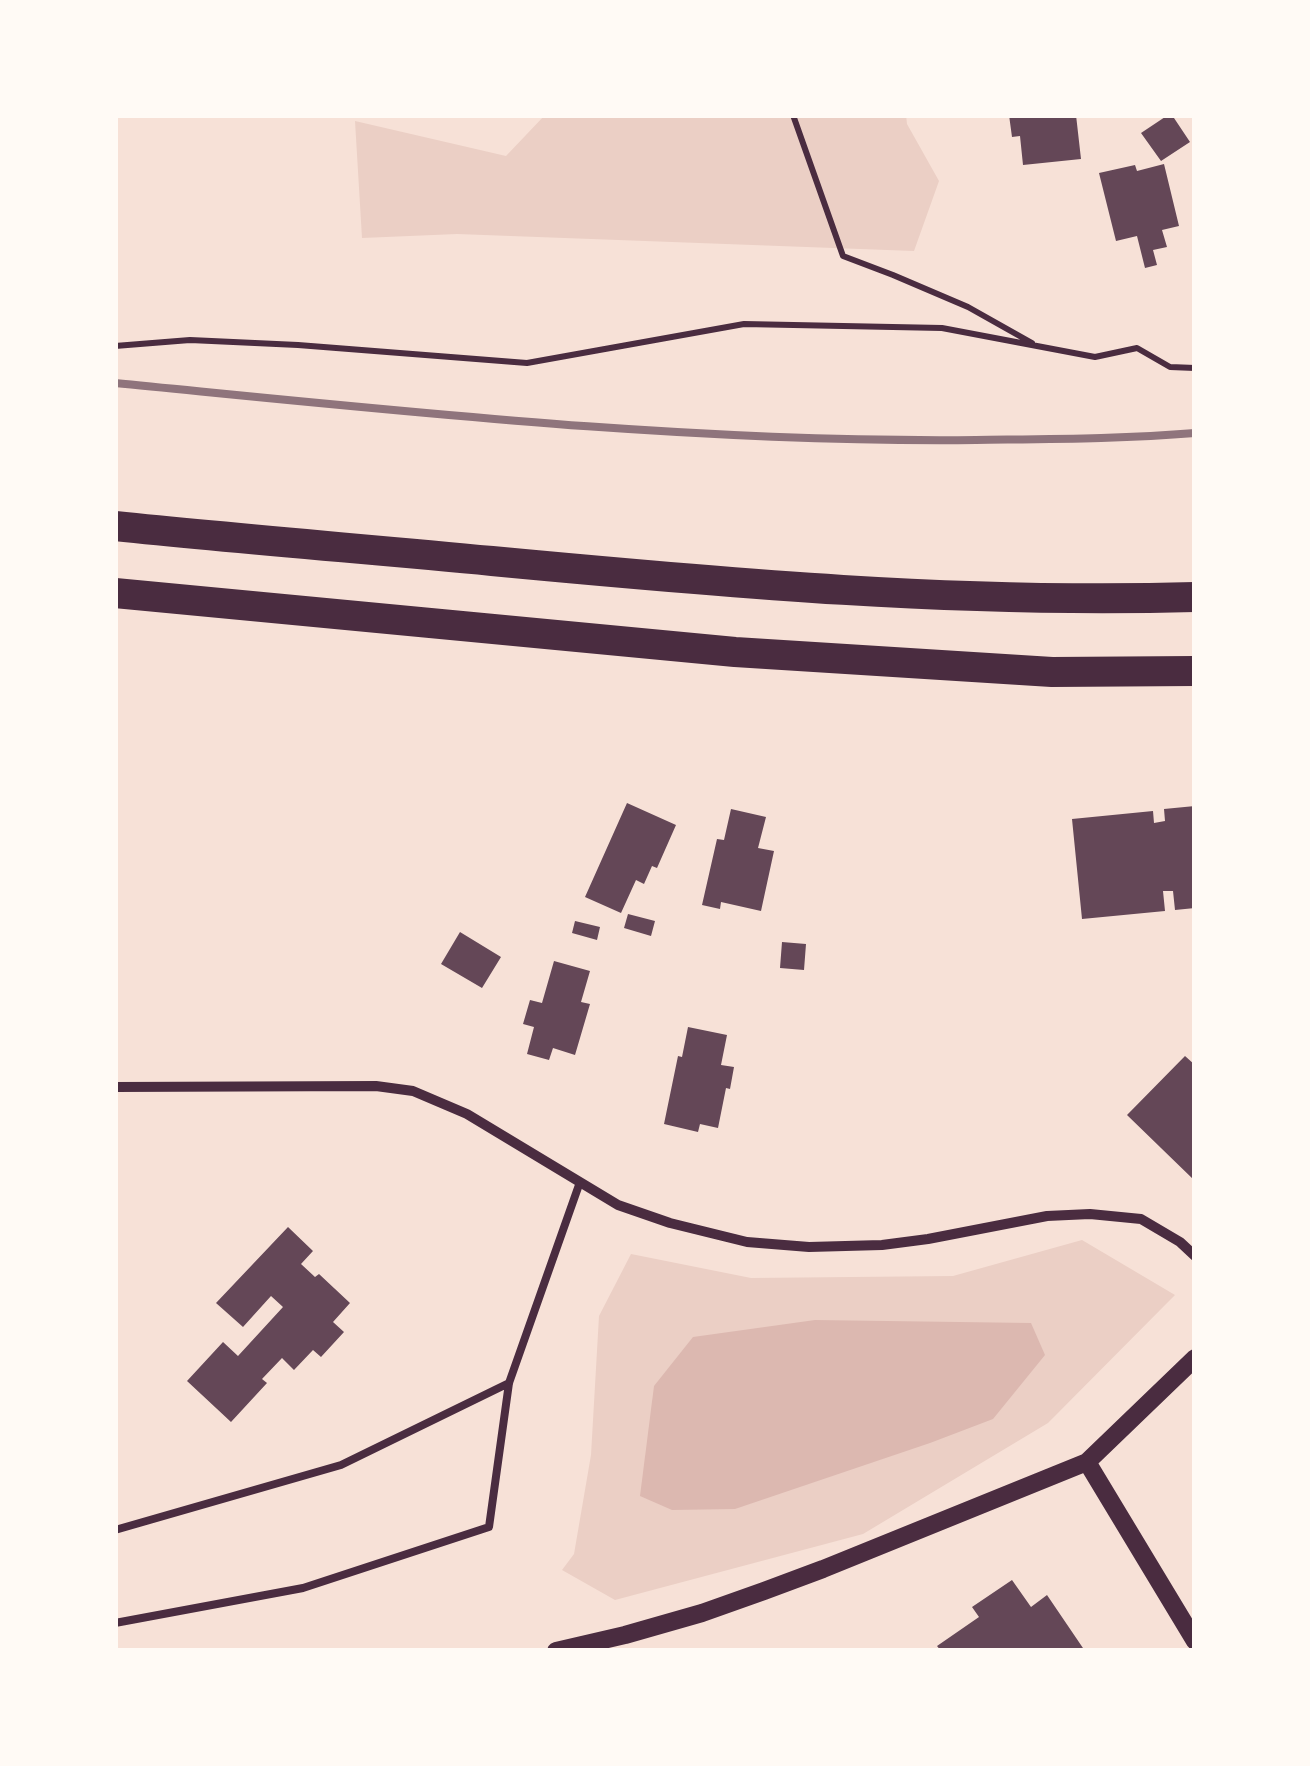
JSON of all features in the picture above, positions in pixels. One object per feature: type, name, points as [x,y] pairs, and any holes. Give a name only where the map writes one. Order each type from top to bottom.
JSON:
[{"type":"highway","points":[[115,526],[671,578],[958,596],[1106,600],[1195,597]]},
{"type":"highway","points":[[115,593],[735,652],[1052,672],[1195,671]]},
{"type":"highway","points":[[1052,672],[1195,692]]},
{"type":"street","points":[[115,1087],[376,1086],[413,1091],[467,1114],[618,1205],[746,1242],[809,1247],[882,1245],[1047,1216],[1090,1214],[1141,1219],[1180,1242],[1195,1256]]},
{"type":"street","points":[[556,1651],[671,1622],[764,1591],[1087,1462],[1195,1358]]},
{"type":"street","points":[[1087,1462],[1195,1641]]},
{"type":"lane","points":[[115,1623],[303,1588],[489,1527],[509,1383],[580,1182]]},
{"type":"lane","points":[[115,1530],[341,1465],[509,1383]]},
{"type":"path","points":[[793,115],[843,256],[968,307],[1041,347]]},
{"type":"path","points":[[115,346],[208,340],[527,363],[744,324],[942,328],[1096,358],[1137,348],[1170,366],[1195,368]]},
{"type":"shaded area","points":[[545,115],[906,115],[907,124],[939,181],[914,251],[457,234],[362,238],[355,121],[506,156]]},
{"type":"shaded area","points":[[1082,1240],[1175,1295],[1048,1423],[863,1534],[615,1600],[562,1570],[574,1554],[591,1455],[599,1316],[631,1254],[751,1278],[953,1276]]},
{"type":"shaded area","points":[[815,1320],[1031,1323],[1045,1355],[993,1419],[930,1443],[735,1509],[672,1510],[640,1496],[654,1386],[693,1337]]},
{"type":"building","points":[[1009,115],[1076,115],[1081,159],[1023,165],[1020,136],[1012,137]]},
{"type":"building","points":[[1172,115],[1190,142],[1161,161],[1141,133]]},
{"type":"building","points":[[1164,164],[1179,226],[1162,230],[1167,247],[1153,250],[1157,265],[1145,268],[1137,236],[1116,241],[1099,173],[1135,165],[1137,171]]},
{"type":"building","points":[[627,803],[676,825],[657,868],[652,866],[644,884],[636,880],[621,913],[585,897]]},
{"type":"building","points":[[1195,806],[1195,908],[1175,910],[1173,891],[1163,891],[1165,911],[1082,919],[1072,819],[1153,811],[1154,823],[1165,821],[1164,809]]},
{"type":"building","points":[[731,809],[766,817],[758,848],[774,851],[761,911],[721,902],[720,909],[702,905],[717,839],[724,840]]},
{"type":"building","points":[[628,914],[655,921],[651,936],[624,928]]},
{"type":"building","points":[[575,921],[600,927],[597,940],[572,933]]},
{"type":"building","points":[[460,932],[501,957],[482,988],[441,964]]},
{"type":"building","points":[[782,942],[806,944],[804,970],[780,968]]},
{"type":"building","points":[[554,961],[590,971],[581,1002],[590,1004],[575,1055],[553,1048],[549,1060],[527,1054],[534,1027],[523,1024],[530,1000],[542,1003]]},
{"type":"building","points":[[688,1027],[727,1035],[721,1065],[734,1067],[718,1128],[700,1124],[698,1132],[664,1124]]},
{"type":"building","points":[[1185,1056],[1195,1065],[1195,1181],[1127,1115]]},
{"type":"building","points":[[288,1227],[313,1251],[301,1264],[315,1277],[319,1274],[350,1303],[333,1322],[344,1332],[321,1357],[313,1350],[294,1370],[282,1358],[262,1379],[267,1383],[231,1422],[187,1381],[223,1342],[238,1356],[283,1307],[271,1296],[243,1327],[216,1303]]},
{"type":"building","points":[[1012,1580],[1031,1607],[1047,1595],[1085,1651],[941,1651],[937,1646],[979,1617],[972,1607]]},
{"type":"railway","points":[[115,383],[652,431],[868,440],[1113,438],[1195,433]]}]
